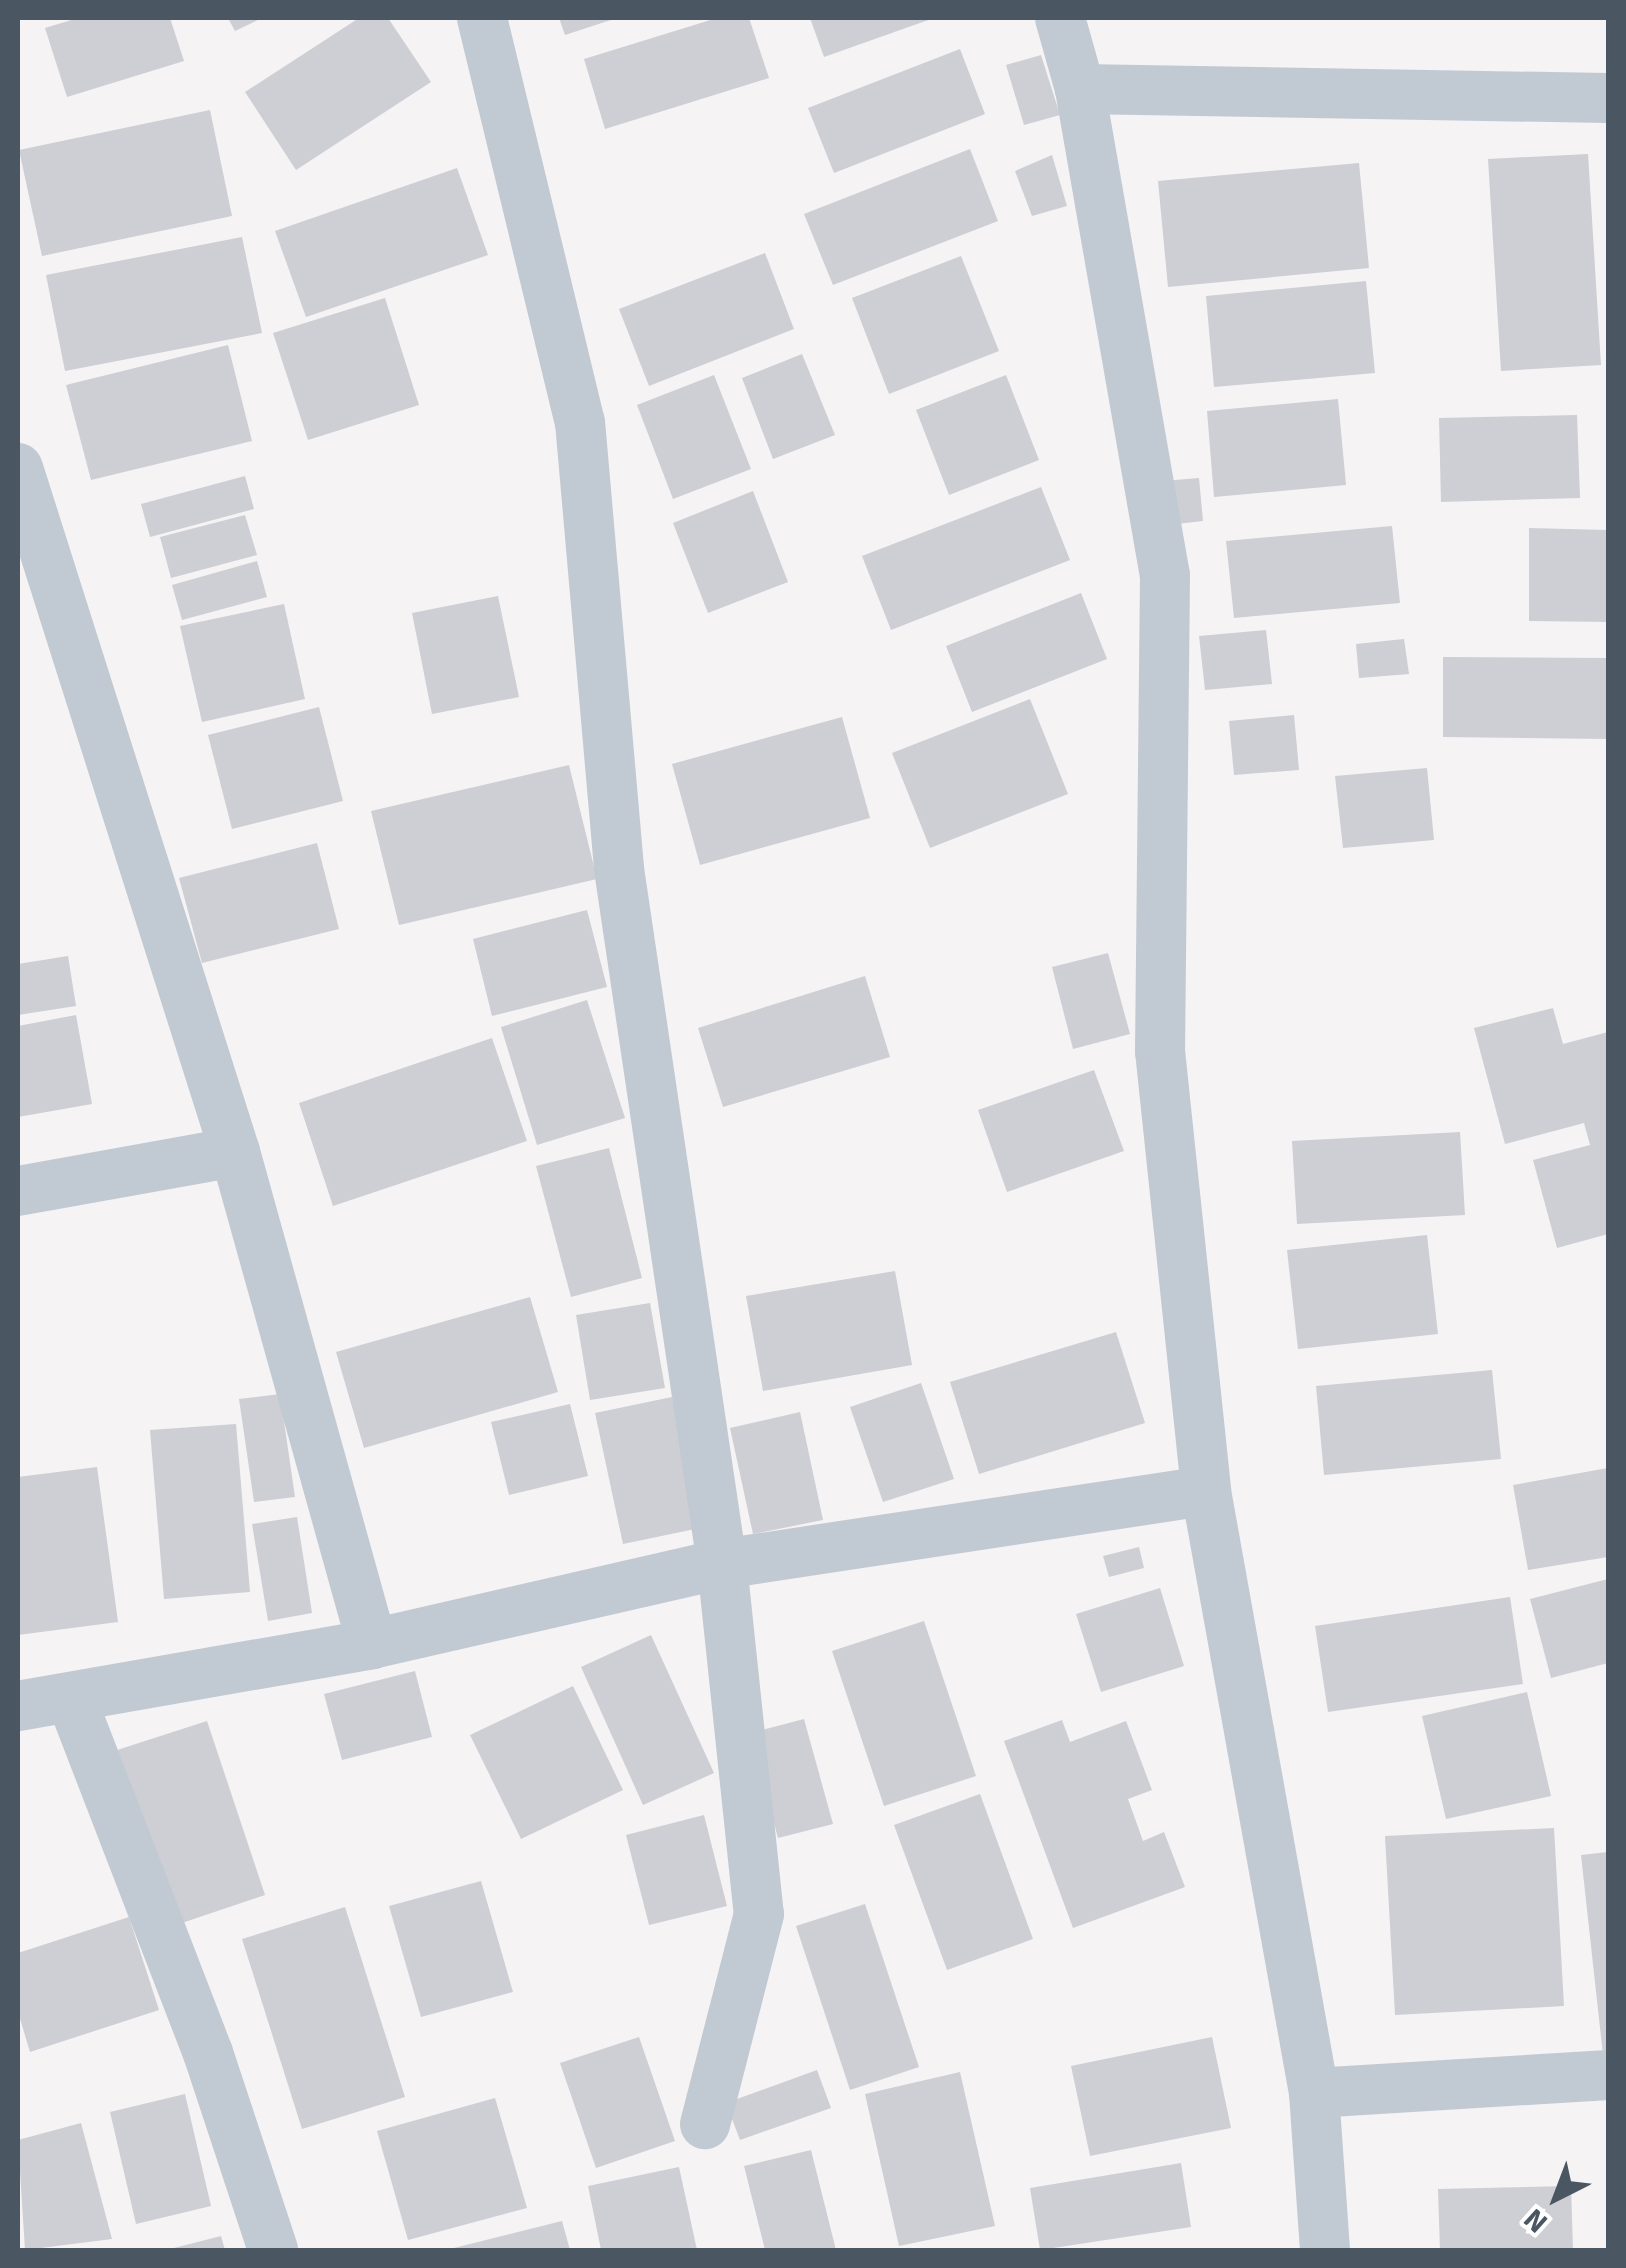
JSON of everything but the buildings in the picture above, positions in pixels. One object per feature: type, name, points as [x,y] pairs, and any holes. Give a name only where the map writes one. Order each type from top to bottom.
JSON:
[{"type":"street","points":[[482,18],[580,422],[619,868],[722,1564],[759,1914],[705,2124]]},
{"type":"street","points":[[1060,18],[1080,89],[1165,576],[1160,1052],[1206,1491],[1314,2093],[1325,2250]]},
{"type":"street","points":[[1080,89],[1608,98]]},
{"type":"street","points":[[18,468],[234,1152],[372,1644]]},
{"type":"street","points":[[18,1191],[234,1152]]},
{"type":"street","points":[[18,1706],[372,1644],[722,1564],[1206,1491]]},
{"type":"street","points":[[71,1698],[208,2053],[272,2250]]},
{"type":"street","points":[[1314,2093],[1608,2075]]}]
